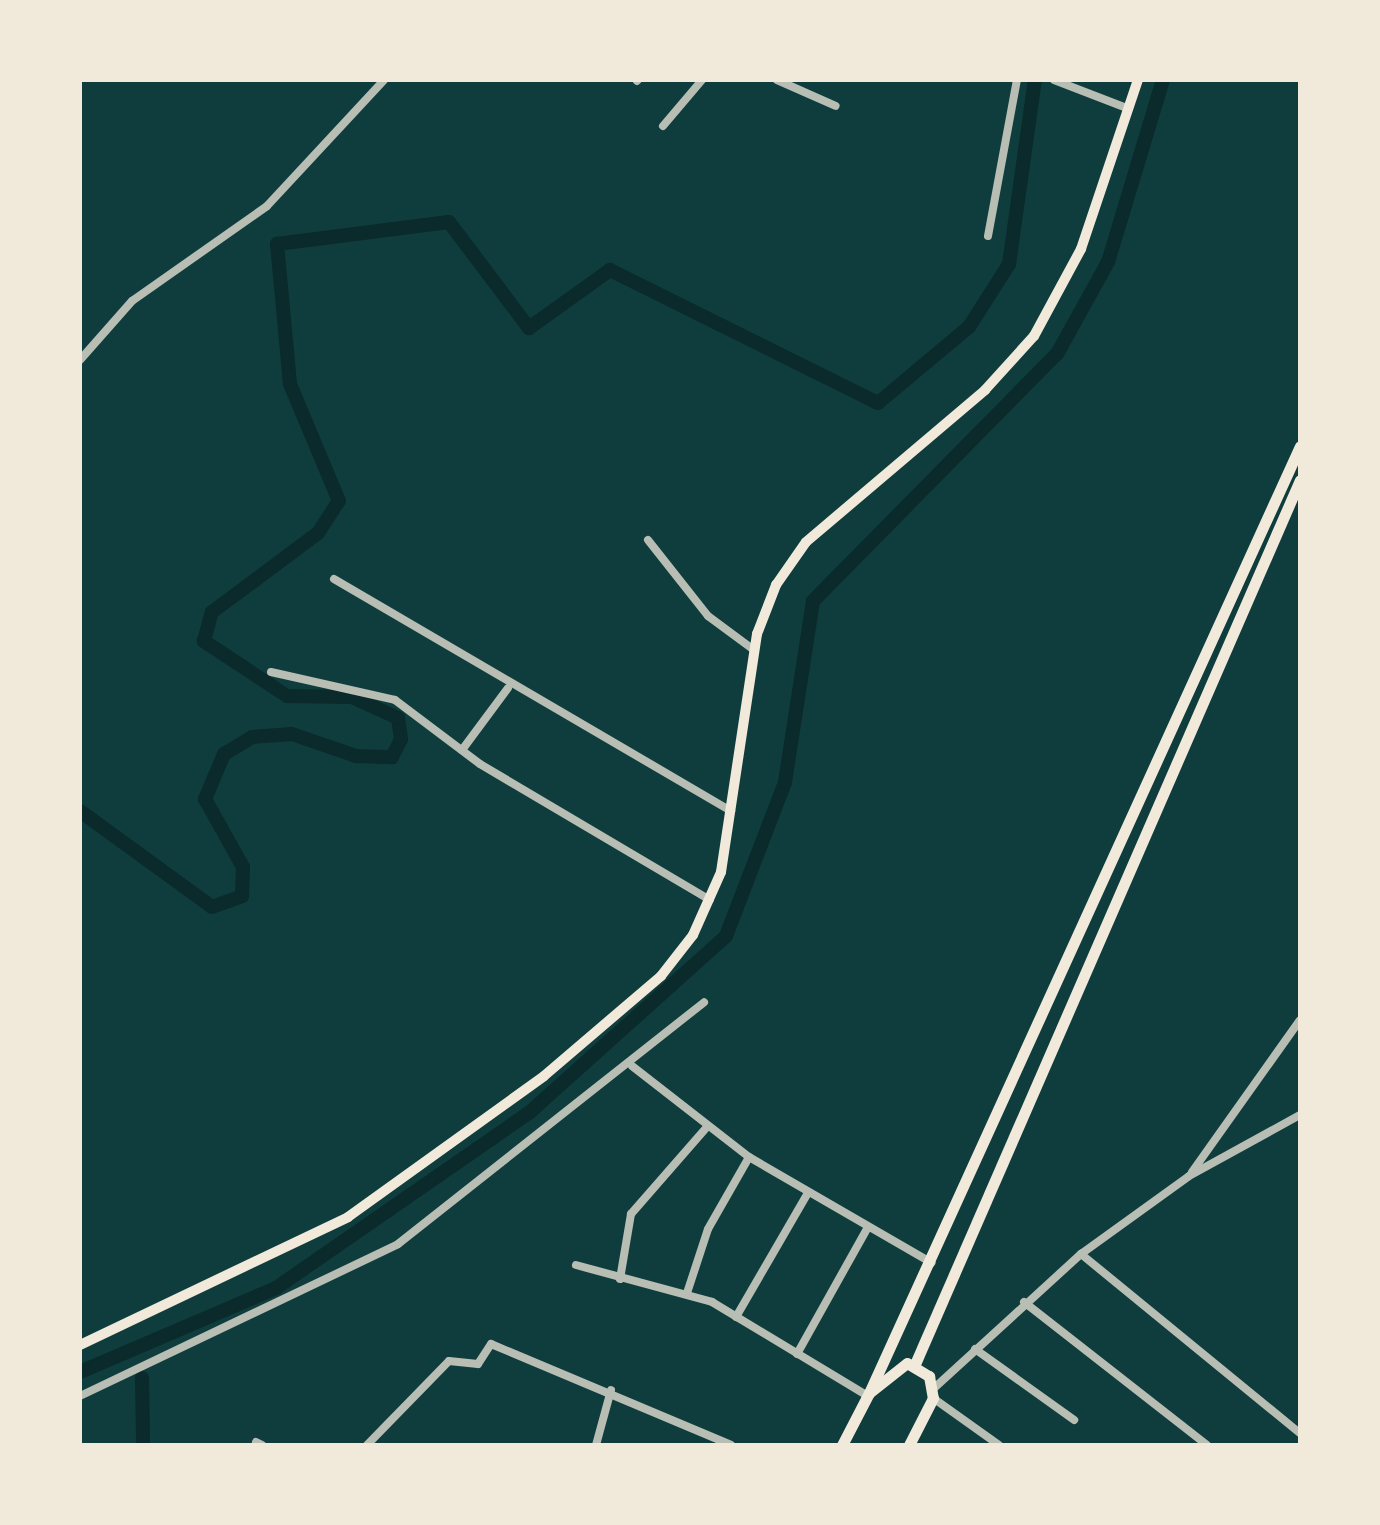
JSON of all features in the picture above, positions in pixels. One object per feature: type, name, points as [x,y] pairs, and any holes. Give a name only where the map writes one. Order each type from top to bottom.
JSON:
[{"type":"main road","points":[[80,1346],[348,1216],[628,1008],[693,935],[710,900],[735,813],[754,650],[776,584],[806,542],[986,390],[1034,336],[1081,249],[1138,80]]},
{"type":"main road","points":[[842,1445],[932,1263],[1300,446]]},
{"type":"main road","points":[[915,1364],[951,1265],[1300,480]]},
{"type":"main road","points":[[869,1394],[898,1365],[915,1364]]},
{"type":"main road","points":[[913,1444],[933,1394],[915,1364]]},
{"type":"street","points":[[80,360],[132,300],[267,206],[384,80]]},
{"type":"street","points":[[663,126],[702,80]]},
{"type":"street","points":[[777,80],[836,106]]},
{"type":"street","points":[[988,236],[1017,80]]},
{"type":"street","points":[[1054,80],[1129,109]]},
{"type":"street","points":[[648,540],[720,628],[754,650]]},
{"type":"street","points":[[334,579],[508,688],[735,813]]},
{"type":"street","points":[[271,672],[376,692],[462,750],[710,900]]},
{"type":"street","points":[[462,750],[508,688]]},
{"type":"street","points":[[80,1396],[198,1347],[398,1244],[632,1066],[704,1002]]},
{"type":"street","points":[[1189,1176],[1300,1020]]},
{"type":"street","points":[[632,1066],[749,1157],[932,1263]]},
{"type":"street","points":[[1000,1445],[933,1394],[1024,1302],[1081,1254],[1189,1176],[1300,1115]]},
{"type":"street","points":[[620,1279],[631,1214],[707,1127]]},
{"type":"street","points":[[687,1293],[708,1229],[749,1157]]},
{"type":"street","points":[[736,1317],[808,1193]]},
{"type":"street","points":[[797,1354],[868,1227]]},
{"type":"street","points":[[1081,1254],[1300,1433]]},
{"type":"street","points":[[576,1264],[620,1279],[687,1293],[869,1394]]},
{"type":"street","points":[[1024,1302],[1207,1445]]},
{"type":"street","points":[[366,1445],[448,1361],[478,1364],[490,1344],[611,1390],[731,1445]]},
{"type":"street","points":[[975,1349],[1074,1420]]},
{"type":"street","points":[[596,1445],[611,1390]]},
{"type":"waterway","points":[[80,811],[212,907],[242,896],[243,867],[205,799],[224,754],[252,737],[292,734],[356,756],[392,757],[401,739],[398,718],[352,697],[287,696],[204,641],[212,612],[318,533],[339,501],[290,384],[277,244],[449,222],[529,328],[610,270],[878,403],[969,327],[1009,264],[1035,80]]},
{"type":"waterway","points":[[80,1372],[276,1288],[530,1112],[726,936],[785,782],[813,601],[1057,354],[1108,262],[1163,80]]},
{"type":"waterway","points":[[142,1378],[143,1445]]}]
